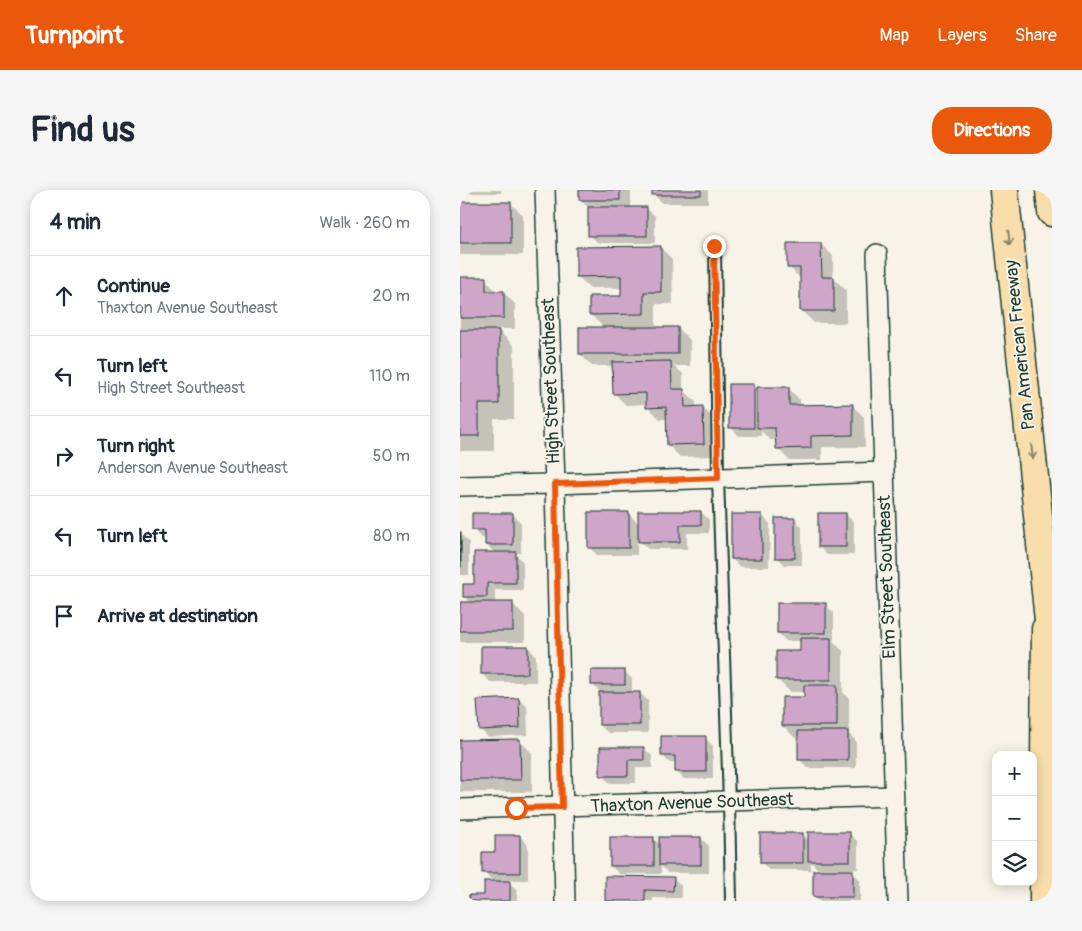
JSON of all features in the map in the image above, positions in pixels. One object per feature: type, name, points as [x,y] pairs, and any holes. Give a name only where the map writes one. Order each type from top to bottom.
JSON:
[{"type":"highway","name":"Pan American Freeway","points":[[1004,190],[1052,650]]},
{"type":"highway","points":[[1050,190],[1052,212]]},
{"type":"highway","points":[[1044,901],[1046,588]]},
{"type":"street","name":"High Street Southeast","points":[[545,190],[555,484],[565,901]]},
{"type":"street","name":"Elm Street Southeast","points":[[877,254],[898,901]]},
{"type":"street","points":[[460,486],[883,472]]},
{"type":"street","name":"Thaxton Avenue Southeast","points":[[460,809],[894,796]]},
{"type":"lane","points":[[714,246],[718,478],[730,802],[731,901]]},
{"type":"building","points":[[579,190],[620,190],[620,200],[579,200]]},
{"type":"building","points":[[652,190],[701,190],[701,195],[652,195]]},
{"type":"building","points":[[460,202],[511,202],[511,243],[460,243]]},
{"type":"building","points":[[588,207],[647,207],[647,236],[588,236]]},
{"type":"building","points":[[787,243],[821,243],[822,277],[834,277],[834,311],[800,311],[800,268],[787,268]]},
{"type":"building","points":[[661,246],[661,292],[644,292],[644,314],[589,315],[589,296],[621,296],[621,276],[576,277],[576,247]]},
{"type":"building","points":[[460,277],[486,277],[486,291],[504,291],[504,318],[460,318]]},
{"type":"building","points":[[579,327],[678,327],[678,354],[579,354]]},
{"type":"building","points":[[460,330],[499,330],[499,404],[479,404],[479,436],[460,436]]},
{"type":"building","points":[[671,361],[672,389],[684,389],[685,407],[703,406],[704,444],[667,445],[666,407],[646,408],[646,393],[613,394],[612,362]]},
{"type":"building","points":[[729,384],[754,384],[754,428],[729,428]]},
{"type":"building","points":[[757,387],[789,387],[789,405],[853,404],[853,435],[811,436],[811,448],[776,449],[775,428],[757,428]]},
{"type":"building","points":[[638,511],[701,511],[701,525],[680,525],[680,542],[638,542]]},
{"type":"building","points":[[588,512],[629,512],[629,548],[588,548]]},
{"type":"building","points":[[472,513],[513,513],[513,545],[485,545],[485,530],[472,530]]},
{"type":"building","points":[[818,513],[846,513],[846,547],[818,547]]},
{"type":"building","points":[[731,514],[762,514],[762,559],[731,559]]},
{"type":"building","points":[[775,518],[795,518],[795,558],[775,558]]},
{"type":"building","points":[[461,532],[461,567],[460,567]]},
{"type":"building","points":[[474,552],[516,552],[516,583],[487,583],[487,597],[463,597],[463,584],[474,584]]},
{"type":"building","points":[[460,602],[513,602],[513,631],[460,631]]},
{"type":"building","points":[[777,603],[826,603],[826,633],[777,633]]},
{"type":"building","points":[[800,638],[831,638],[831,680],[776,680],[776,651],[800,651]]},
{"type":"building","points":[[481,646],[528,646],[528,674],[481,674]]},
{"type":"building","points":[[591,670],[625,670],[625,685],[591,685]]},
{"type":"building","points":[[804,685],[837,685],[837,726],[782,726],[782,697],[804,697]]},
{"type":"building","points":[[599,692],[640,692],[640,725],[599,725]]},
{"type":"building","points":[[519,698],[520,728],[479,730],[477,700]]},
{"type":"building","points":[[798,731],[848,731],[848,760],[798,760]]},
{"type":"building","points":[[661,736],[706,736],[706,772],[675,772],[675,756],[661,756]]},
{"type":"building","points":[[520,739],[521,780],[460,780],[460,740]]},
{"type":"building","points":[[600,747],[644,747],[644,760],[628,760],[628,776],[600,776]]},
{"type":"building","points":[[808,832],[850,832],[850,861],[808,861]]},
{"type":"building","points":[[760,833],[803,833],[803,863],[760,863]]},
{"type":"building","points":[[495,835],[520,835],[520,873],[482,873],[482,852],[495,852]]},
{"type":"building","points":[[610,837],[654,837],[654,866],[610,866]]},
{"type":"building","points":[[659,837],[701,837],[701,865],[659,865]]},
{"type":"building","points":[[813,870],[853,870],[853,897],[813,897]]},
{"type":"building","points":[[605,876],[674,877],[673,891],[645,890],[645,901],[605,901]]},
{"type":"building","points":[[484,881],[510,881],[510,901],[469,901],[469,895],[484,895]]},
{"type":"route","points":[[516,808],[562,807],[555,484],[718,478],[714,246]]}]
